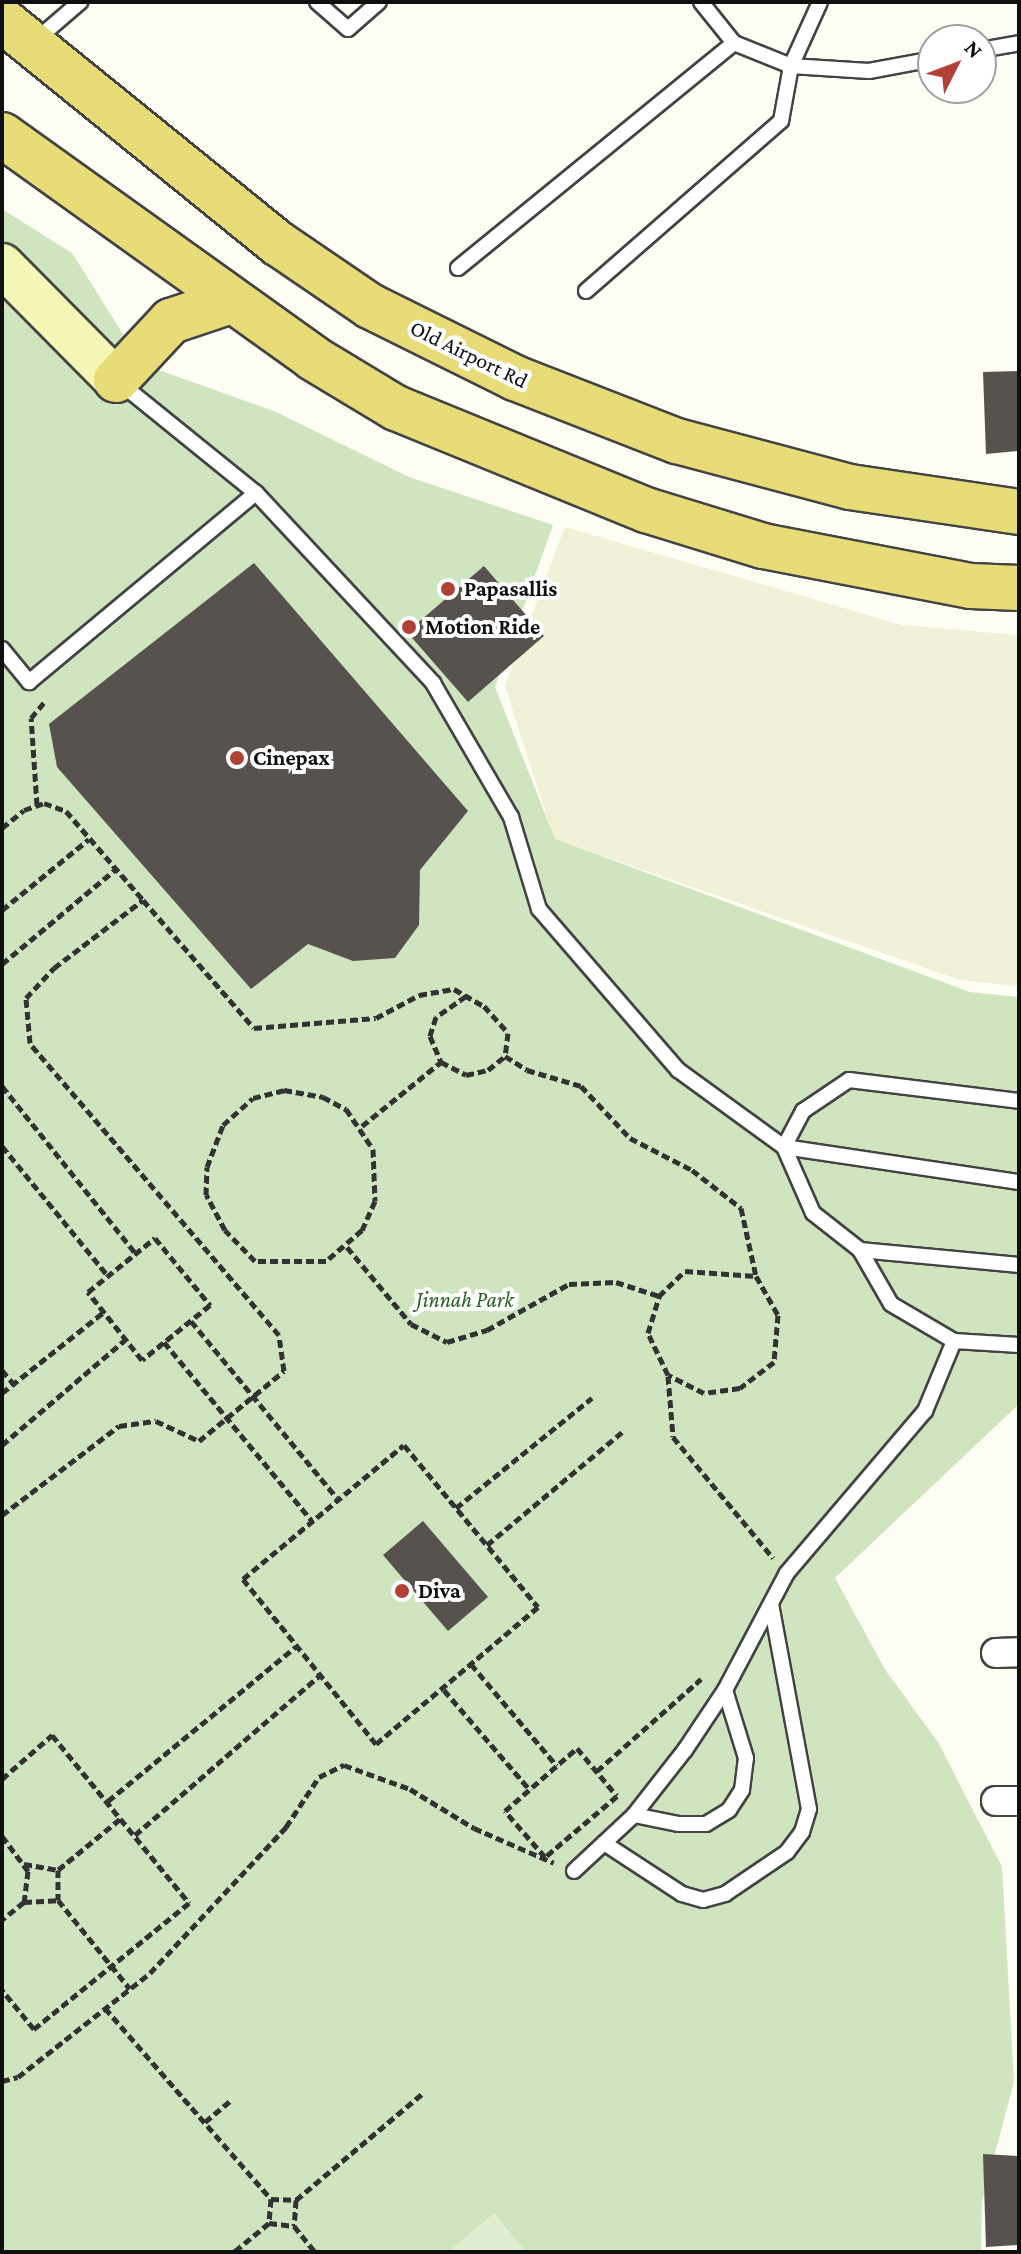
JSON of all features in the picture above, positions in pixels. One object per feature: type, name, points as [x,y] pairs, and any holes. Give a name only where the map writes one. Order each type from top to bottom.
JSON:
[{"type":"main road","name":"Old Airport Rd","points":[[12,39],[279,244],[370,306],[515,378],[677,441],[850,487],[1019,512]]},
{"type":"main road","points":[[8,142],[231,301],[396,408],[646,510],[763,546],[971,586],[1019,588]]},
{"type":"main road","points":[[2,265],[116,380],[171,321],[231,301]]},
{"type":"lane","points":[[12,39],[80,2]]},
{"type":"lane","points":[[317,2],[348,29],[379,2]]},
{"type":"lane","points":[[701,2],[734,43],[791,66],[869,71],[917,62]]},
{"type":"lane","points":[[586,291],[781,121],[791,66],[820,2]]},
{"type":"lane","points":[[458,268],[734,43]]},
{"type":"lane","points":[[997,47],[1019,43]]},
{"type":"lane","points":[[116,380],[256,493],[433,683],[511,817],[539,909],[598,982],[678,1070],[784,1147],[1019,1182]]},
{"type":"lane","points":[[2,649],[29,682],[256,493]]},
{"type":"lane","points":[[784,1147],[803,1111],[849,1080],[1019,1101]]},
{"type":"lane","points":[[784,1147],[813,1213],[860,1250],[891,1304],[954,1341],[1019,1345]]},
{"type":"lane","points":[[860,1250],[1019,1265]]},
{"type":"lane","points":[[574,1871],[634,1815],[725,1690],[787,1573],[925,1411],[954,1341]]},
{"type":"lane","points":[[604,1843],[682,1894],[703,1900],[725,1894],[787,1852],[802,1832],[809,1809],[771,1604]]},
{"type":"lane","points":[[634,1815],[679,1824],[706,1824],[729,1810],[742,1790],[746,1758],[725,1690]]},
{"type":"path","points":[[29,682],[47,702],[31,718],[37,805]]},
{"type":"path","points":[[2,828],[37,805],[66,811],[254,1028],[376,1018],[419,995],[454,989],[466,996],[508,1033],[505,1056],[488,1070],[466,1075],[441,1062],[430,1036],[436,1017],[466,996]]},
{"type":"path","points":[[2,910],[89,839]]},
{"type":"path","points":[[2,964],[116,869]]},
{"type":"path","points":[[2,1515],[119,1426],[156,1421],[199,1441],[284,1371],[279,1335],[30,1043],[26,998],[54,968],[143,900]]},
{"type":"path","points":[[505,1056],[527,1070],[581,1086],[630,1138],[692,1170],[741,1208],[756,1276],[778,1315],[774,1362],[740,1388],[704,1393],[668,1375]]},
{"type":"path","points":[[362,1126],[441,1062]]},
{"type":"path","points":[[2,1086],[136,1254]]},
{"type":"path","points":[[284,1090],[323,1097],[362,1126],[373,1149],[375,1201],[362,1230],[347,1247],[326,1261],[255,1261],[225,1230],[206,1195],[207,1167],[223,1125],[253,1098],[284,1090]]},
{"type":"path","points":[[2,1146],[108,1276]]},
{"type":"path","points":[[155,1238],[210,1305],[142,1360],[88,1292],[108,1276],[155,1238]]},
{"type":"path","points":[[347,1247],[411,1324],[447,1342],[487,1330],[569,1284],[616,1282],[659,1296]]},
{"type":"path","points":[[756,1276],[685,1271],[659,1296],[648,1333],[668,1375],[673,1437],[787,1573]]},
{"type":"path","points":[[2,1393],[104,1312]]},
{"type":"path","points":[[191,1321],[337,1498]]},
{"type":"path","points":[[2,1445],[126,1339]]},
{"type":"path","points":[[164,1342],[311,1520]]},
{"type":"path","points":[[2,1370],[13,1383]]},
{"type":"path","points":[[456,1508],[592,1398]]},
{"type":"path","points":[[487,1545],[622,1432]]},
{"type":"path","points":[[404,1445],[538,1607],[444,1690],[376,1744],[243,1579],[337,1498],[404,1445]]},
{"type":"path","points":[[108,1801],[297,1646]]},
{"type":"path","points":[[471,1664],[557,1766]]},
{"type":"path","points":[[135,1835],[320,1676]]},
{"type":"path","points":[[597,1771],[703,1676]]},
{"type":"path","points":[[444,1690],[530,1790]]},
{"type":"path","points":[[2,1779],[52,1735],[189,1903],[34,2029],[2,1990]]},
{"type":"path","points":[[577,1748],[617,1796],[545,1857],[505,1811],[557,1766],[577,1748]]},
{"type":"path","points":[[2,2081],[18,2077],[130,1989],[286,1827],[319,1777],[344,1765],[410,1789],[474,1828],[574,1871]]},
{"type":"path","points":[[23,1864],[58,1870],[120,1819]]},
{"type":"path","points":[[2,1836],[28,1871],[24,1902]]},
{"type":"path","points":[[58,1870],[58,1900],[113,1964],[130,1989]]},
{"type":"path","points":[[2,1920],[24,1902],[58,1900]]},
{"type":"path","points":[[105,2008],[271,2199],[269,2223],[234,2252]]},
{"type":"path","points":[[271,2199],[296,2200],[422,2094]]},
{"type":"path","points":[[205,2122],[232,2099]]},
{"type":"path","points":[[296,2200],[294,2226],[315,2252]]},
{"type":"path","points":[[269,2223],[294,2226]]},
{"type":"green space","name":"Jinnah Park","points":[[2,209],[72,253],[142,364],[276,412],[409,477],[553,525],[495,687],[555,839],[970,992],[1019,997],[1019,1404],[835,1578],[886,1671],[938,1742],[1002,1867],[1014,2082],[982,2202],[981,2252],[2,2252]]},
{"type":"green space","points":[[565,527],[902,625],[1019,635],[1019,986],[960,980],[554,839],[505,686]]},
{"type":"green space","points":[[494,2213],[526,2252],[448,2252]]},
{"type":"building","points":[[1019,371],[1019,451],[986,454],[983,372]]},
{"type":"building","points":[[254,563],[468,811],[420,870],[419,925],[395,958],[353,961],[308,944],[251,989],[57,767],[49,724]]},
{"type":"building","points":[[484,566],[544,636],[468,702],[407,632]]},
{"type":"building","points":[[423,1521],[488,1597],[448,1631],[383,1555]]},
{"type":"building","points":[[983,2154],[1019,2156],[1019,2245],[986,2247]]},
{"type":"place","name":"Papasallis","points":[[448,589]]},
{"type":"place","name":"Motion Ride","points":[[409,627]]},
{"type":"place","name":"Cinepax","points":[[237,758]]},
{"type":"place","name":"Diva","points":[[402,1591]]}]
